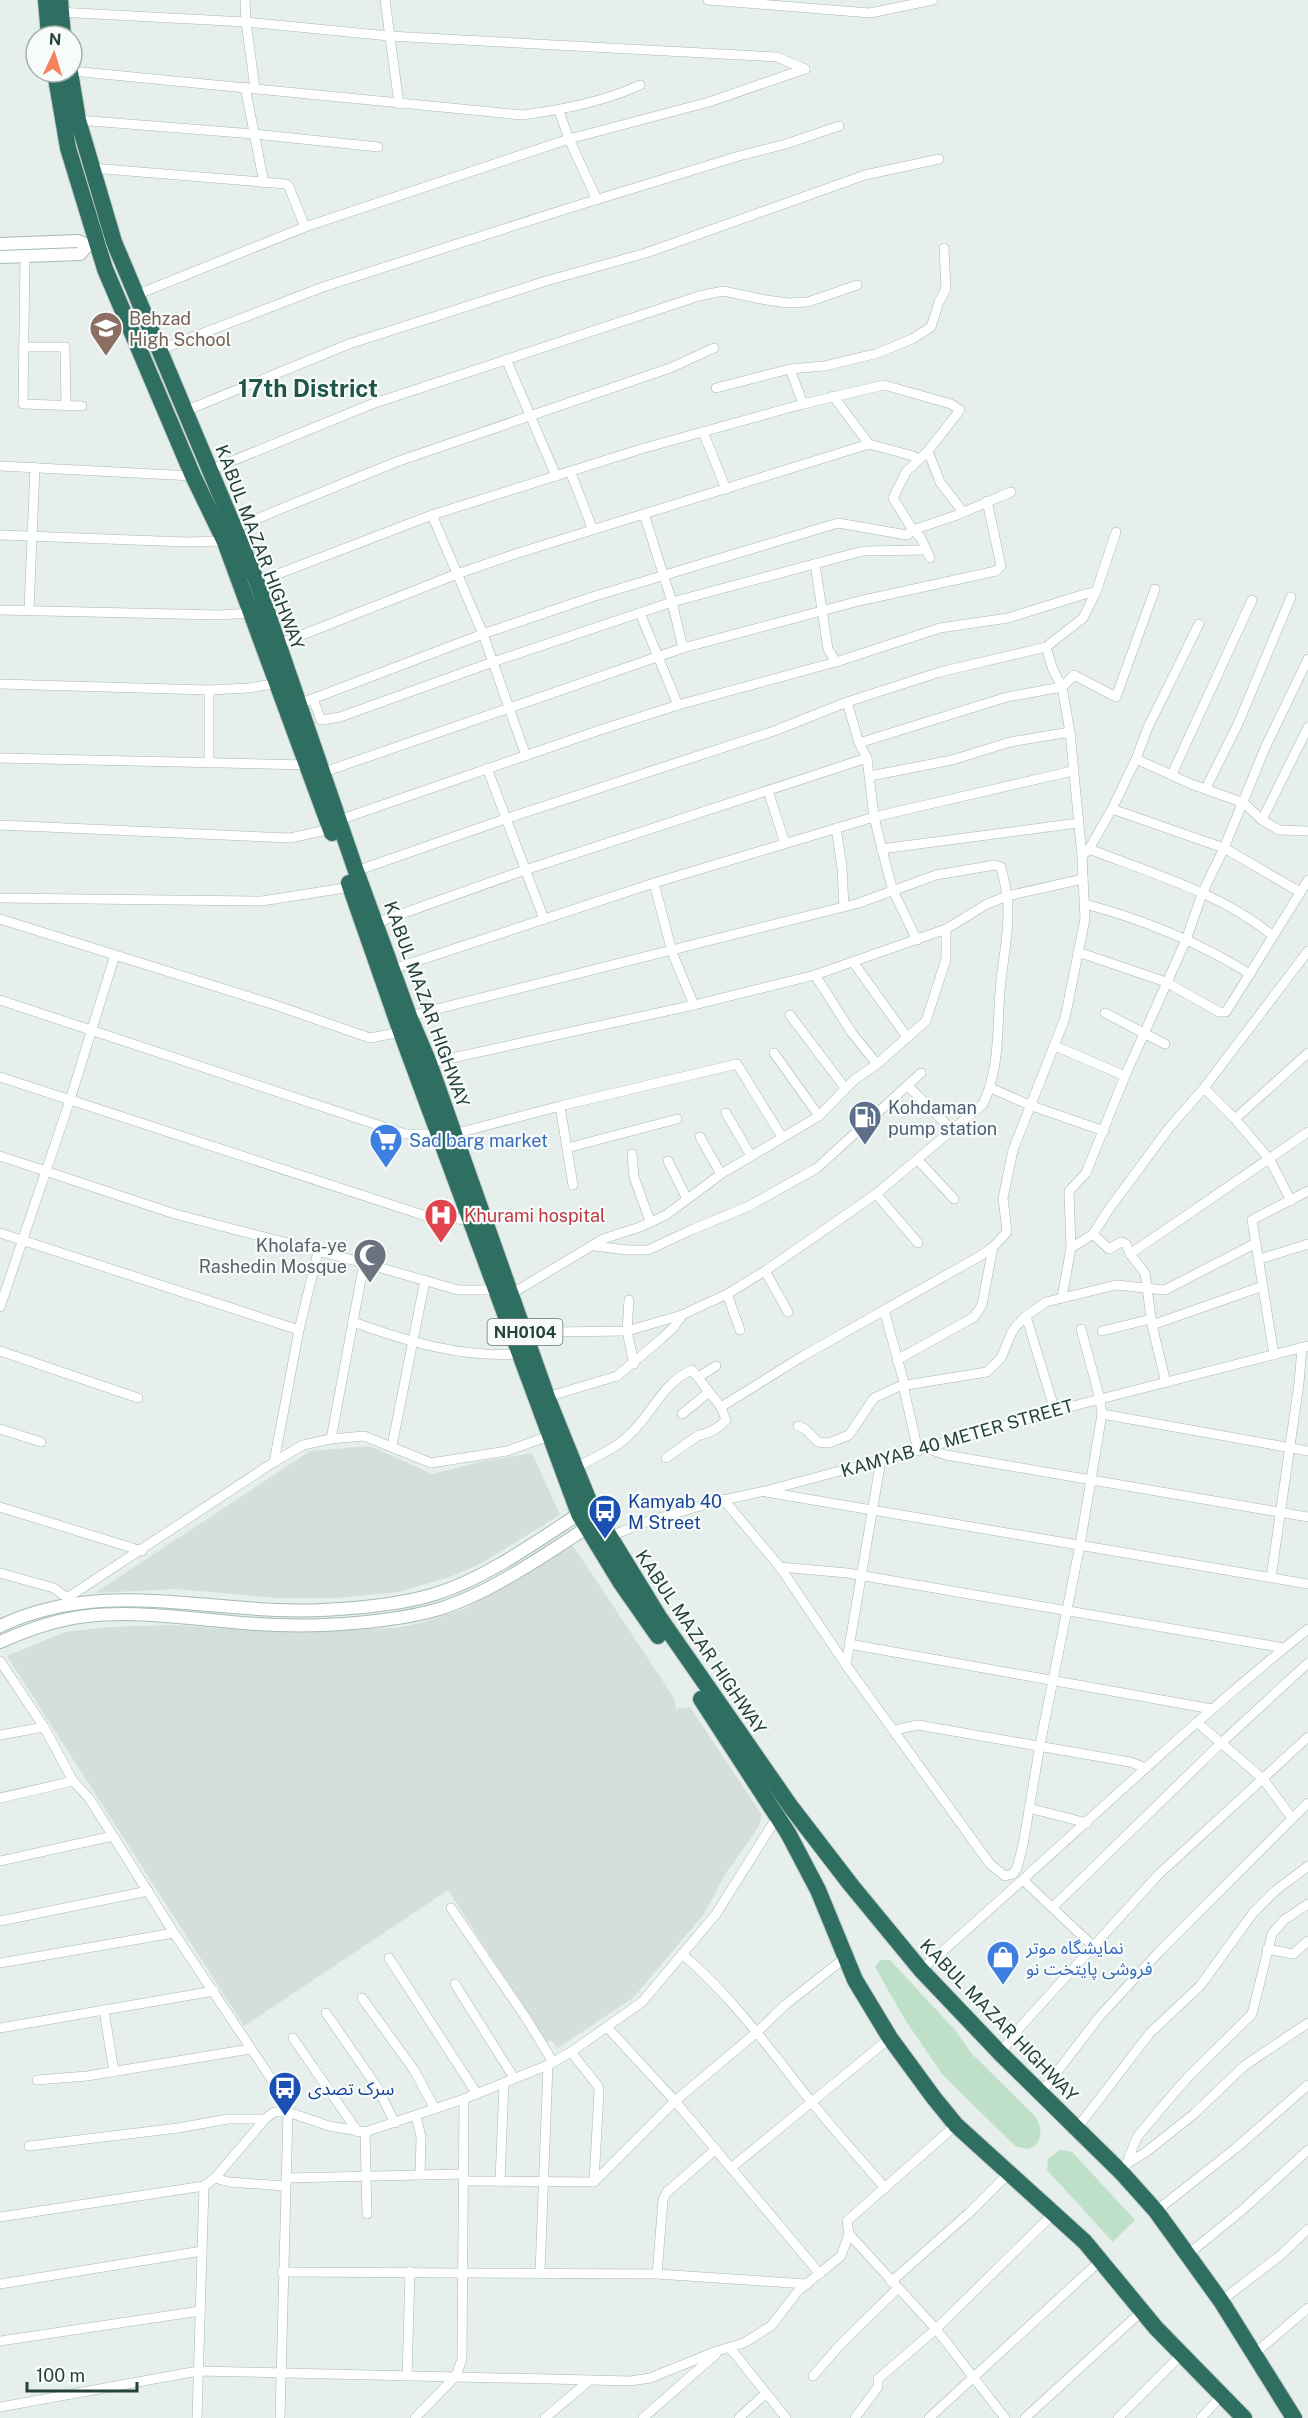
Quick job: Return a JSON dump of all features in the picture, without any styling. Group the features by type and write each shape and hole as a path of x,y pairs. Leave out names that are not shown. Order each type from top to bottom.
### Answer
{"highway":[{"path":"51,24 53,6"},
{"path":"53,6 59,24"},
{"name":"KABUL MAZAR HIGHWAY","path":"57,84 68,148 100,243 136,295 210,470 232,536 252,613 308,765 335,825 401,1032 446,1134 503,1292 519,1354 549,1436 589,1517 784,1811 851,1885 921,1970 1000,2053 1077,2128 1123,2168 1221,2301 1294,2418"},
{"name":"KABUL MAZAR HIGHWAY","path":"73,84 78,120 92,168 105,269 194,476 232,536 257,582 279,644 306,701 335,825"},
{"name":"KABUL MAZAR HIGHWAY","path":"353,879 376,923 409,1016 429,1063 470,1220 503,1292 528,1339 547,1397 577,1467 589,1517 608,1537 784,1811 855,1980 890,2038 956,2126 1054,2213 1101,2260 1180,2355 1244,2418"}],"main road":[{"path":"0,244 78,241 100,243"},
{"path":"0,256 80,254 100,243"},
{"path":"0,1626 67,1601 139,1600 278,1610 337,1610 434,1595 459,1585 589,1517"},
{"path":"0,1642 38,1627 88,1616 149,1616 277,1625 338,1625 438,1609 465,1599 502,1579 589,1517"}],"street":[{"path":"246,0 254,134 264,183"},
{"path":"385,0 399,104"},
{"path":"708,0 870,12 933,0"},
{"path":"53,6 389,36 777,57 805,69 709,102 569,139 305,227 136,295"},
{"path":"84,73 522,115 559,111 624,93 640,85"},
{"path":"559,111 597,200"},
{"path":"78,120 254,134 378,147"},
{"path":"159,350 323,287 839,126"},
{"path":"185,411 348,344 646,253 865,175 939,159"},
{"path":"92,168 286,184 305,227"},
{"path":"716,388 790,369 824,366 878,353 912,339 931,327 946,289 944,248"},
{"path":"24,256 23,404 82,406"},
{"path":"210,470 372,404 699,296 723,291 788,303 808,302 857,285"},
{"path":"24,347 64,347 66,406"},
{"path":"0,535 164,542 232,536 396,462 670,368 714,348"},
{"path":"506,359 556,476"},
{"path":"790,369 803,404"},
{"path":"257,582 432,515 570,471 833,396 884,385 951,404 960,410 928,451 906,472 893,498 913,530 919,535 928,554 863,551 672,602 493,662 340,717 321,720 306,701 483,634 592,597 838,523 907,535 913,530 1011,492"},
{"path":"833,396 869,444"},
{"path":"703,432 726,489"},
{"path":"279,644 457,574 869,444 913,456 918,460"},
{"path":"928,451 940,482 963,512"},
{"path":"0,466 194,476"},
{"path":"29,610 36,467"},
{"path":"570,471 593,530"},
{"path":"324,772 683,648 822,611 996,571 1001,566 987,501"},
{"path":"645,514 672,602 683,648"},
{"path":"432,515 483,634 526,756"},
{"path":"0,898 262,901 353,879 505,819 774,730 847,702 940,672 1046,647 1083,618 1096,592 1116,532"},
{"path":"815,564 828,649 836,662"},
{"path":"859,743 1007,697 1062,687 1074,675 1116,697 1155,589"},
{"path":"0,825 290,838 335,825 487,768 678,705 836,662 940,628 1008,618 1096,592"},
{"path":"1206,788 1238,724 1291,597"},
{"path":"1172,774 1252,600"},
{"path":"0,610 219,615 252,613"},
{"path":"640,613 678,705"},
{"path":"1085,852 1112,809 1136,759 1148,727 1199,624"},
{"path":"721,1407 803,1356 993,1247 1007,1232 1003,1198 1013,1150 1065,1018 1085,904 1083,879 1085,852 1078,823 1070,732 1062,687 1053,670 1046,647"},
{"path":"1062,1297 1071,1248 1069,1191 1086,1173 1125,1076 1186,940 1202,894 1244,803 1265,748 1308,658"},
{"path":"0,684 209,690 249,688 278,683"},
{"path":"209,690 209,763"},
{"path":"847,702 859,743 867,758 874,817 893,891 917,940"},
{"path":"1262,820 1308,727"},
{"path":"870,776 952,760 1010,742 1070,732"},
{"path":"0,758 308,765"},
{"path":"376,923 525,870 867,758"},
{"path":"1136,759 1191,784 1244,803 1262,820 1279,830 1308,831"},
{"path":"487,768 544,919"},
{"path":"393,969 654,883 836,828 1072,771"},
{"path":"768,791 785,843"},
{"path":"1112,809 1224,848 1300,892"},
{"path":"881,849 1078,823"},
{"path":"836,828 842,867 844,907"},
{"path":"1085,852 1202,894 1250,917 1273,936"},
{"path":"409,1016 672,952 844,907 936,875 995,865 1001,867 1007,896 1008,933 991,1088 983,1104 876,1194 765,1271 727,1294 682,1315 627,1331 551,1332 528,1339"},
{"path":"429,1063 694,1005 815,975 946,929 987,904 1007,896 1083,879"},
{"path":"1078,952 1166,982 1219,1012 1226,1012 1308,880"},
{"path":"654,883 672,952 694,1005"},
{"path":"1085,904 1134,917 1214,952 1250,974"},
{"path":"0,920 275,1005 370,1038 401,1032"},
{"path":"0,1156 175,1214 458,1290 503,1292 594,1246 603,1239 640,1227 666,1215 721,1174 819,1116 845,1088 926,1022 946,959 946,929"},
{"path":"1071,1248 1093,1234 1168,1128 1204,1088 1308,951"},
{"path":"0,1307 70,1100 115,955"},
{"path":"853,962 907,1037"},
{"path":"815,975 852,1033 877,1064"},
{"path":"0,1000 405,1134 446,1134 737,1064 782,1137"},
{"path":"1105,1013 1165,1044"},
{"path":"790,1015 845,1088"},
{"path":"1055,1046 1125,1076"},
{"path":"774,1053 819,1116"},
{"path":"1235,1119 1308,1053"},
{"path":"594,1246 648,1250 749,1206 817,1168 921,1073"},
{"path":"0,1077 429,1216 470,1220"},
{"path":"908,1086 952,1130"},
{"path":"991,1088 1029,1105 1104,1131"},
{"path":"1204,1088 1235,1119 1270,1160 1292,1200"},
{"path":"560,1106 573,1185"},
{"path":"726,1113 751,1156"},
{"path":"567,1148 677,1119"},
{"path":"1130,1254 1308,1132"},
{"path":"700,1137 721,1174"},
{"path":"632,1154 634,1175 651,1221"},
{"path":"918,1160 954,1199"},
{"path":"668,1161 687,1199"},
{"path":"1274,1355 1252,1220 1308,1191"},
{"path":"876,1194 918,1243"},
{"path":"0,1233 298,1330"},
{"path":"1093,1234 1109,1249 1121,1242 1126,1244 1130,1254 1145,1273 1151,1322 1166,1383"},
{"path":"798,1426 805,1429 818,1442 829,1443 839,1440 849,1435 874,1398 905,1386 987,1372 1001,1358 1011,1334 1026,1316 1046,1302 1116,1285 1165,1290 1256,1243"},
{"path":"1260,1259 1308,1244"},
{"path":"897,1360 974,1317 982,1305 993,1247"},
{"path":"274,1462 298,1330 318,1252"},
{"path":"331,1439 364,1263"},
{"path":"765,1271 788,1312"},
{"path":"392,1446 425,1280"},
{"path":"1102,1331 1151,1322 1263,1286"},
{"path":"727,1294 740,1330"},
{"path":"629,1300 627,1331 634,1364"},
{"path":"884,1310 922,1449 1308,1517"},
{"path":"547,1397 617,1376 634,1364 674,1327 682,1315"},
{"path":"1026,1316 1055,1411"},
{"path":"352,1322 413,1343 495,1356 519,1354"},
{"path":"1005,1876 1013,1874 1017,1868 1080,1545 1102,1414 1081,1329"},
{"path":"1271,1578 1290,1448 1304,1384 1305,1347"},
{"name":"KAMYAB 40 METER STREET","path":"608,1537 646,1522 723,1499 765,1491 1100,1399 1305,1347"},
{"path":"0,1351 138,1398"},
{"path":"698,1377 716,1366"},
{"path":"577,1467 616,1447 634,1430 650,1407 670,1385 689,1370 694,1371 721,1407 726,1420 666,1458"},
{"path":"682,1414 709,1392"},
{"path":"1102,1414 1308,1451"},
{"path":"0,1429 40,1442"},
{"path":"0,1572 54,1588 67,1601 274,1462 303,1445 331,1439 364,1436 430,1463 507,1451 549,1436"},
{"path":"846,1665 881,1460"},
{"path":"765,1491 1308,1584"},
{"path":"723,1499 780,1567 846,1665 990,1864 1005,1876 1012,1892"},
{"path":"0,1507 142,1551"},
{"path":"780,1567 860,1576 1284,1648"},
{"path":"921,1970 1012,1892 1212,1708 1308,1629"},
{"path":"849,1644 1212,1708"},
{"path":"0,1661 44,1727 73,1781 89,1798 174,1933 274,2083 288,2112 282,2271 280,2418"},
{"path":"1053,1907 1221,1744 1308,1664"},
{"path":"1198,1723 1263,1779 1292,1818"},
{"path":"894,1730 918,1725 1040,1745 1130,1762 1146,1768"},
{"path":"0,1735 44,1727"},
{"path":"1000,2053 1022,2025 1158,1875 1308,1737"},
{"path":"0,1798 73,1781"},
{"path":"1041,2093 1099,2017 1121,1993 1308,1803"},
{"path":"1029,1808 1087,1823"},
{"path":"0,2217 204,2186 215,2178 265,2119 274,2112 288,2112 328,2126 362,2132 464,2099 551,2063 571,2052 642,2002 716,1914 784,1811"},
{"path":"0,1861 112,1836"},
{"path":"1077,2128 1150,2033 1200,1986 1254,1913 1275,1892 1308,1866"},
{"path":"1024,1881 1094,1947"},
{"path":"0,1922 148,1890"},
{"path":"1123,2168 1137,2137 1189,2076 1252,2014 1259,1994 1272,1934 1284,1920 1308,1904"},
{"path":"451,1908 526,2018 551,2063 540,2272"},
{"path":"0,1963 174,1933"},
{"path":"1267,1949 1293,1954 1308,1941"},
{"path":"682,1954 730,2001 757,2032 811,2101 885,2188"},
{"path":"215,2178 229,2182 285,2182 366,2175 420,2175 500,2181 594,2182 675,2101 757,2032 785,2005 846,1957"},
{"path":"389,1958 477,2094"},
{"path":"455,1984 514,2078"},
{"path":"0,2028 214,1991"},
{"path":"362,1998 414,2070 435,2109"},
{"path":"104,2010 114,2072"},
{"path":"326,2013 377,2087 395,2123"},
{"path":"1123,2168 1194,2114 1244,2066 1308,2023"},
{"path":"607,2027 675,2101 820,2274"},
{"path":"293,2038 362,2132 367,2214"},
{"path":"732,2168 890,2038"},
{"path":"37,2080 114,2072 250,2049"},
{"path":"571,2052 599,2091 594,2182"},
{"path":"500,2181 504,2083"},
{"path":"1156,2211 1236,2148 1308,2085"},
{"path":"415,2418 456,2376 462,2359 464,2099"},
{"path":"416,2116 421,2137 420,2175"},
{"path":"29,2146 178,2128 228,2119 265,2119"},
{"path":"0,2407 198,2371 630,2381 650,2378 717,2351 744,2343 771,2326 799,2290 841,2256 849,2234 847,2221 956,2126"},
{"path":"657,2274 663,2200 667,2192 716,2149"},
{"path":"1187,2255 1219,2230 1308,2150"},
{"path":"813,2376 894,2285 1009,2173"},
{"path":"197,2418 204,2186"},
{"path":"855,2418 878,2386 878,2379 936,2330 1054,2213"},
{"path":"1221,2301 1282,2254 1308,2229"},
{"path":"849,2234 936,2330 1005,2418"},
{"path":"0,2284 202,2251"},
{"path":"929,2418 1101,2260"},
{"path":"282,2271 657,2274 807,2284"},
{"path":"408,2376 411,2271"},
{"path":"1254,2354 1308,2308"},
{"path":"0,2341 200,2311"},
{"path":"1024,2418 1142,2311"},
{"path":"730,2348 786,2418"},
{"path":"643,2418 717,2351"},
{"path":"1118,2418 1180,2355"},
{"path":"552,2416 590,2380"},
{"path":"739,2418 765,2394"},
{"path":"1201,2418 1222,2396"}],"shaded area":[{"path":"370,1446 432,1474 480,1462 532,1453 560,1515 482,1563 450,1577 398,1592 337,1598 278,1598 176,1589 95,1593 310,1451"},
{"path":"570,1541 674,1698 676,1709 690,1707 762,1815 759,1826 725,1875 703,1915 633,1998 558,2048 551,2040 546,2043 448,1890 244,2026 7,1656 65,1632 108,1627 170,1625 287,1632 395,1628 421,1623 466,1608"}],"green space":[{"path":"880,1960 890,1960 955,2030 972,2054 1035,2116 1040,2132 1034,2147 1027,2149 1015,2146 942,2074 904,2018 875,1967"},
{"path":"1060,2150 1072,2152 1135,2220 1113,2242 1047,2170 1048,2159"}],"place":[{"name":"Behzad High School","path":"106,357"},
{"name":"Kohdaman pump station","path":"865,1146"},
{"name":"Sad barg market","path":"386,1169"},
{"name":"Khurami hospital","path":"441,1244"},
{"name":"Kholafa-ye Rashedin Mosque","path":"370,1284"},
{"name":"Kamyab 40 M Street","path":"605,1540"},
{"name":"نمایشگاه موتر فروشی پایتخت نو","path":"1003,1986"},
{"name":"سرک تصدی","path":"285,2117"}],"district":[{"name":"17th District","path":"308,388"}]}
